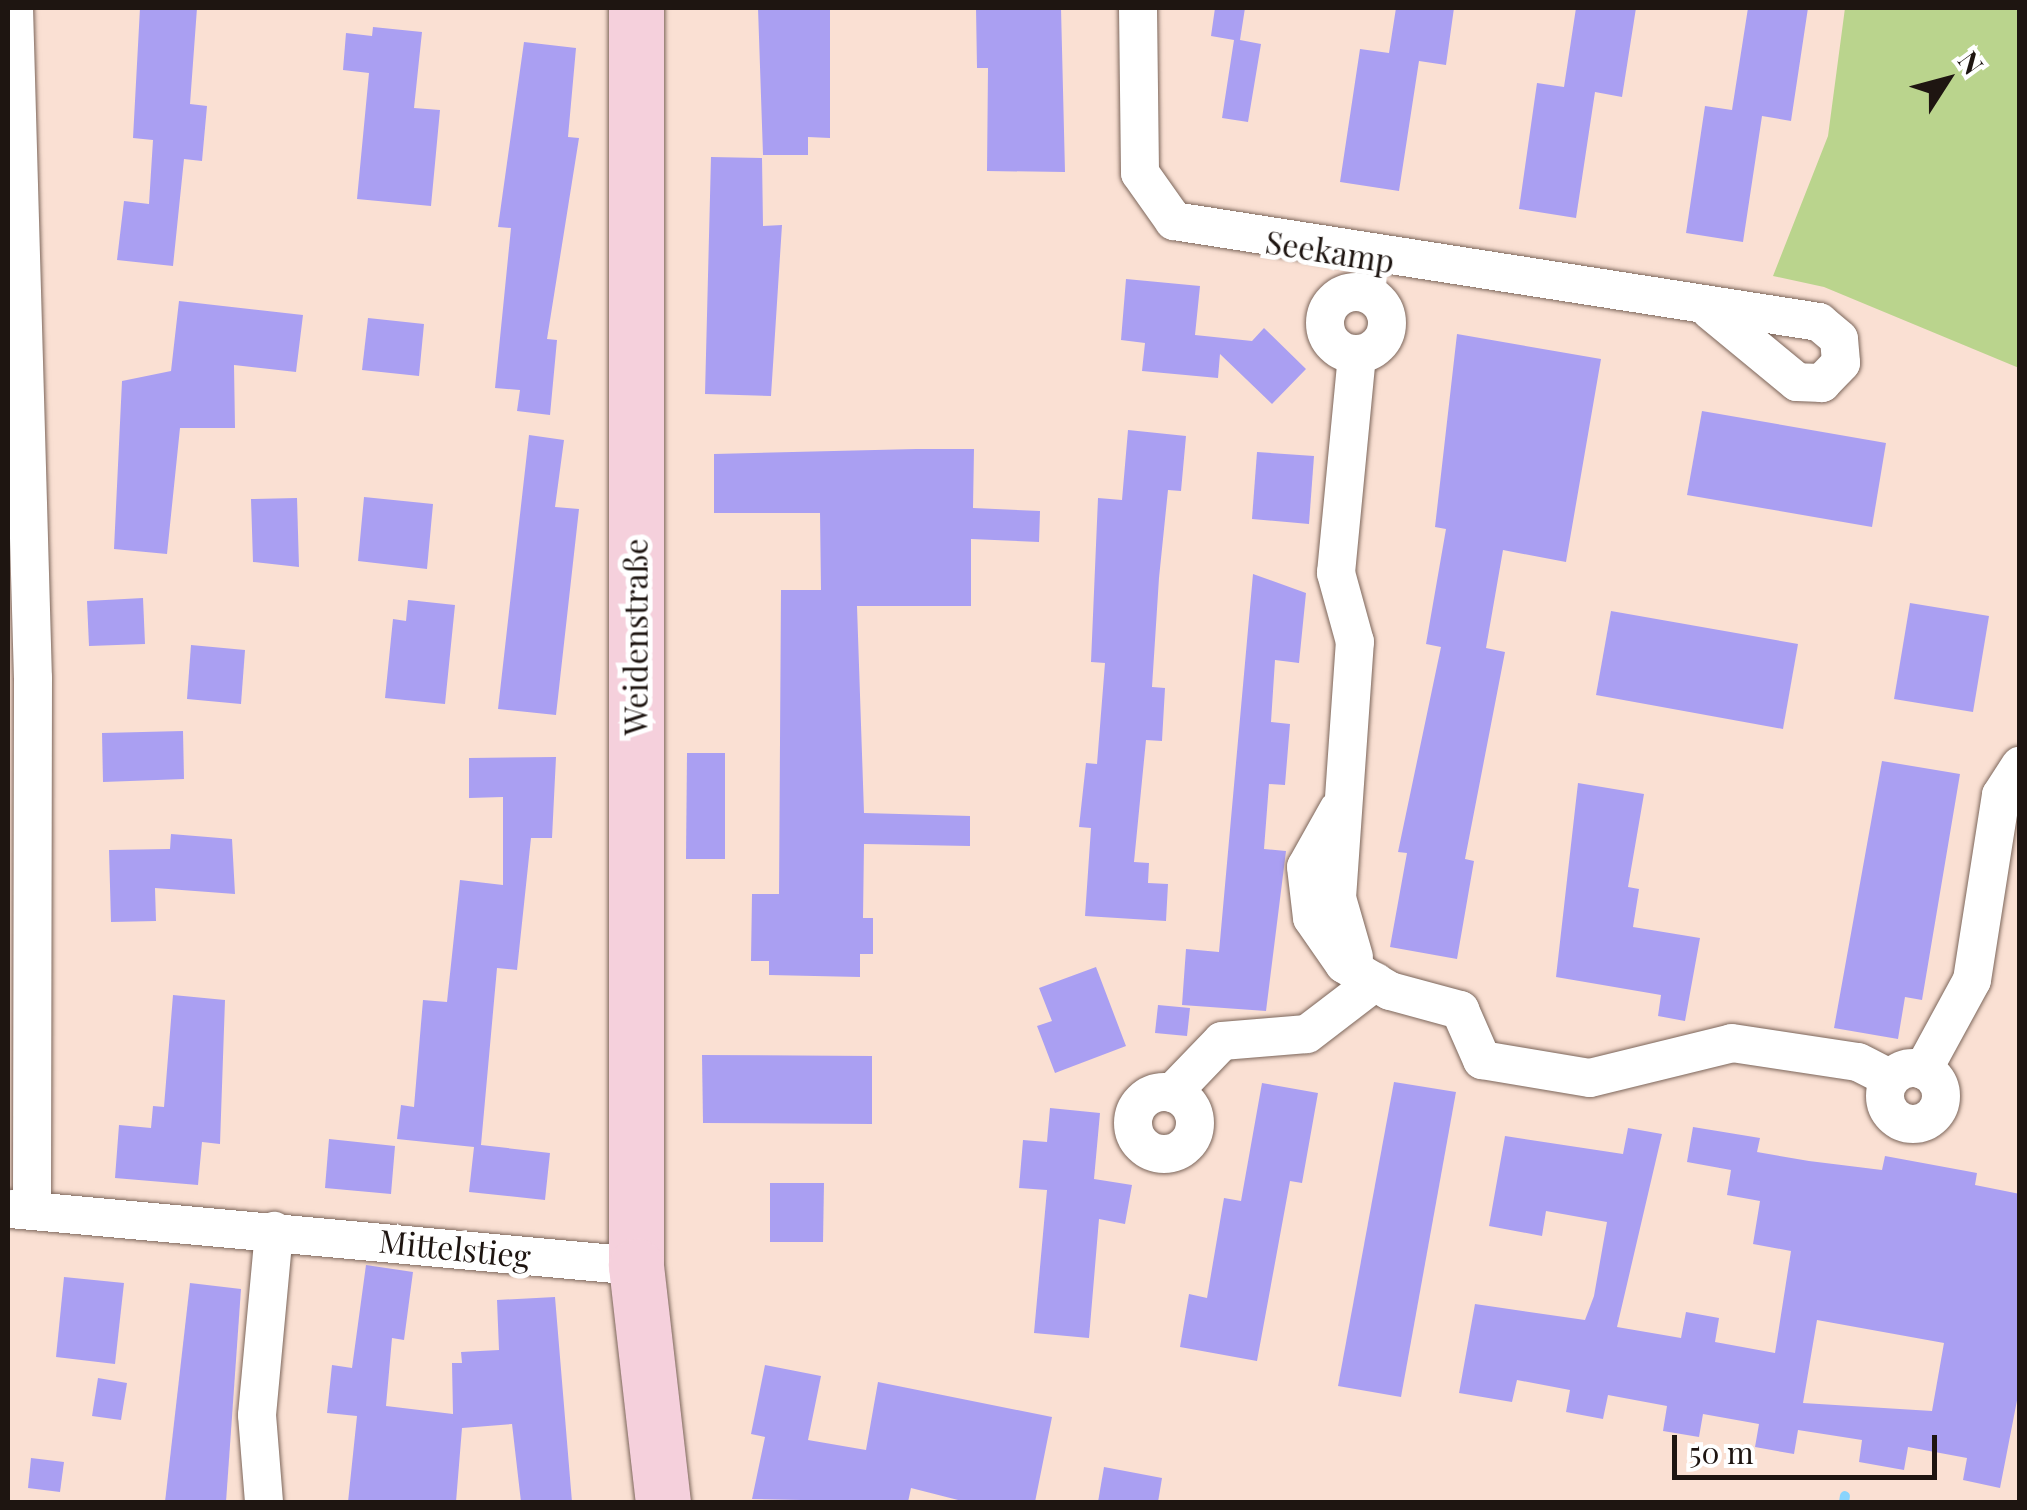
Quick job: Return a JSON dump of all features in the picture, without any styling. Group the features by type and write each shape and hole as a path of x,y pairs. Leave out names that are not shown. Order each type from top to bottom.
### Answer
{"street":[{"name":"Mittelstieg","path":"14,8 34,678 18,1210 636,1266"},
{"name":"Weidenstraße","path":"636,8 636,1266 663,1502"},
{"name":"Seekamp","path":"1138,8 1136,143 1151,199 1199,230 1366,275 1711,311"},
{"path":"1366,275 1388,321 1376,347 1358,354 1336,573 1355,642 1338,810 1313,847 1304,896 1335,952 1375,982 1460,1010 1482,1060 1590,1078 1732,1044 1858,1062 1907,1074 1972,980 2001,795 2020,766"},
{"path":"1172,1093 1222,1040 1307,1034 1375,982"},
{"path":"264,1502 256,1415 274,1231"}],"green space":[{"path":"1845,8 2019,8 2019,368 1824,287 1773,276 1828,136"}],"building":[{"path":"140,8 197,8 190,104 207,106 202,161 184,159 173,266 117,260 124,201 149,204 153,140 133,138"},
{"path":"758,8 830,8 830,138 808,137 808,155 763,155"},
{"path":"976,8 1061,8 1065,172 987,171 988,68 977,68"},
{"path":"1215,8 1245,8 1240,40 1261,44 1248,122 1222,118 1234,40 1211,36"},
{"path":"1396,8 1454,8 1446,65 1419,61 1399,191 1340,182 1360,49 1389,53"},
{"path":"1576,8 1636,8 1622,97 1595,92 1576,218 1519,209 1537,83 1564,87"},
{"path":"1748,8 1808,8 1791,121 1762,116 1743,242 1686,233 1705,106 1732,110"},
{"path":"373,27 422,32 414,108 440,110 431,206 357,199 369,73 343,70 346,33 372,36"},
{"path":"524,42 576,48 568,137 579,138 547,339 557,340 550,415 517,411 520,390 495,388 511,228 498,227"},
{"path":"711,157 762,158 763,226 782,225 771,396 705,394"},
{"path":"1126,279 1200,286 1195,335 1252,341 1264,328 1306,369 1272,404 1220,354 1218,378 1142,371 1145,343 1121,340"},
{"path":"179,301 303,315 296,372 234,365 235,428 180,428 167,554 114,549 122,381 171,371"},
{"path":"368,318 424,324 419,376 362,370"},
{"path":"1457,334 1601,359 1566,562 1503,550 1486,648 1505,652 1465,859 1474,861 1457,959 1390,947 1407,853 1398,852 1441,647 1426,644 1446,529 1435,527"},
{"path":"1702,411 1886,443 1872,527 1687,495"},
{"path":"1128,430 1186,436 1181,491 1168,490 1159,578 1152,687 1165,688 1162,741 1146,740 1134,862 1149,863 1148,883 1168,884 1166,921 1085,916 1091,828 1079,827 1086,763 1097,764 1105,663 1091,662 1098,498 1122,500"},
{"path":"529,435 564,440 555,507 579,509 556,715 498,709"},
{"path":"974,449 973,508 1040,511 1039,542 971,539 971,606 857,606 864,813 970,816 970,846 864,844 863,918 873,918 873,954 860,954 860,977 769,975 769,961 751,961 752,894 779,894 781,590 821,590 820,513 714,513 714,454"},
{"path":"1257,452 1314,456 1309,524 1252,519"},
{"path":"364,497 433,504 427,569 358,561"},
{"path":"297,498 299,567 253,562 251,499"},
{"path":"1253,574 1306,593 1299,663 1275,660 1271,722 1290,724 1285,785 1269,784 1264,849 1286,851 1266,1011 1182,1005 1186,949 1219,952"},
{"path":"143,598 145,644 89,646 87,601"},
{"path":"408,600 455,605 445,704 385,698 393,619 406,621"},
{"path":"1910,603 1989,616 1973,712 1894,699"},
{"path":"1611,611 1798,644 1783,729 1596,695"},
{"path":"191,645 245,650 241,704 187,699"},
{"path":"183,731 184,779 103,782 102,733"},
{"path":"687,753 725,753 725,859 686,859"},
{"path":"556,757 552,838 531,838 517,970 497,968 481,1145 550,1153 545,1200 469,1192 474,1147 397,1139 401,1105 414,1107 423,1000 447,1002 460,880 503,885 503,797 469,798 469,758"},
{"path":"1882,761 1960,774 1922,1000 1905,997 1898,1039 1834,1028"},
{"path":"1578,783 1644,794 1628,887 1639,889 1633,927 1700,938 1685,1021 1658,1016 1661,995 1556,977"},
{"path":"171,834 232,839 235,894 155,888 156,921 111,922 109,850 170,849"},
{"path":"1096,967 1126,1046 1055,1073 1037,1026 1052,1021 1039,988"},
{"path":"173,995 225,1000 220,1144 202,1142 198,1185 115,1178 119,1125 151,1128 153,1106 164,1107"},
{"path":"1158,1005 1190,1008 1187,1036 1155,1033"},
{"path":"702,1055 872,1056 872,1124 703,1123"},
{"path":"1394,1082 1456,1092 1401,1397 1338,1386"},
{"path":"1262,1083 1318,1093 1302,1183 1290,1181 1257,1361 1180,1347 1189,1294 1207,1298 1224,1198 1241,1201"},
{"path":"1050,1108 1100,1113 1094,1179 1132,1185 1125,1224 1099,1219 1089,1338 1034,1333 1047,1190 1019,1188 1023,1140 1047,1142"},
{"path":"1693,1127 1760,1138 1757,1152 1809,1161 1882,1170 1885,1156 1977,1173 1975,1185 2020,1194 2020,1385 2000,1488 1963,1480 1967,1458 1908,1447 1904,1470 1859,1462 1862,1440 1798,1430 1794,1454 1755,1447 1759,1424 1703,1414 1699,1437 1663,1431 1667,1406 1608,1395 1603,1419 1566,1412 1570,1390 1517,1380 1512,1402 1459,1393 1475,1304 1585,1320 1594,1296 1607,1222 1546,1211 1542,1236 1489,1226 1505,1136 1623,1154 1628,1128 1662,1134 1617,1327 1681,1338 1686,1312 1719,1318 1715,1342 1775,1353 1791,1251 1753,1244 1760,1201 1727,1195 1731,1170 1687,1162","holes":["1817,1320 1944,1343 1932,1411 1803,1403"]},
{"path":"329,1139 395,1146 391,1194 325,1188"},
{"path":"770,1183 824,1183 823,1242 770,1242"},
{"path":"366,1265 413,1272 404,1340 392,1338 386,1406 453,1414 452,1363 462,1363 461,1352 499,1350 497,1300 555,1297 572,1502 521,1502 512,1424 462,1428 456,1502 348,1502 357,1416 327,1413 332,1365 352,1368"},
{"path":"64,1277 124,1283 115,1364 56,1357"},
{"path":"190,1283 241,1289 226,1502 165,1502"},
{"path":"765,1365 821,1376 808,1440 866,1450 878,1382 1052,1417 1035,1502 966,1502 911,1488 908,1502 752,1499 765,1437 751,1434"},
{"path":"98,1378 127,1383 121,1420 92,1416"},
{"path":"31,1458 64,1462 60,1492 28,1488"},
{"path":"1104,1467 1162,1478 1158,1502 1098,1502"}],"waterway":[{"path":"1844,1502 1845,1496"}]}
